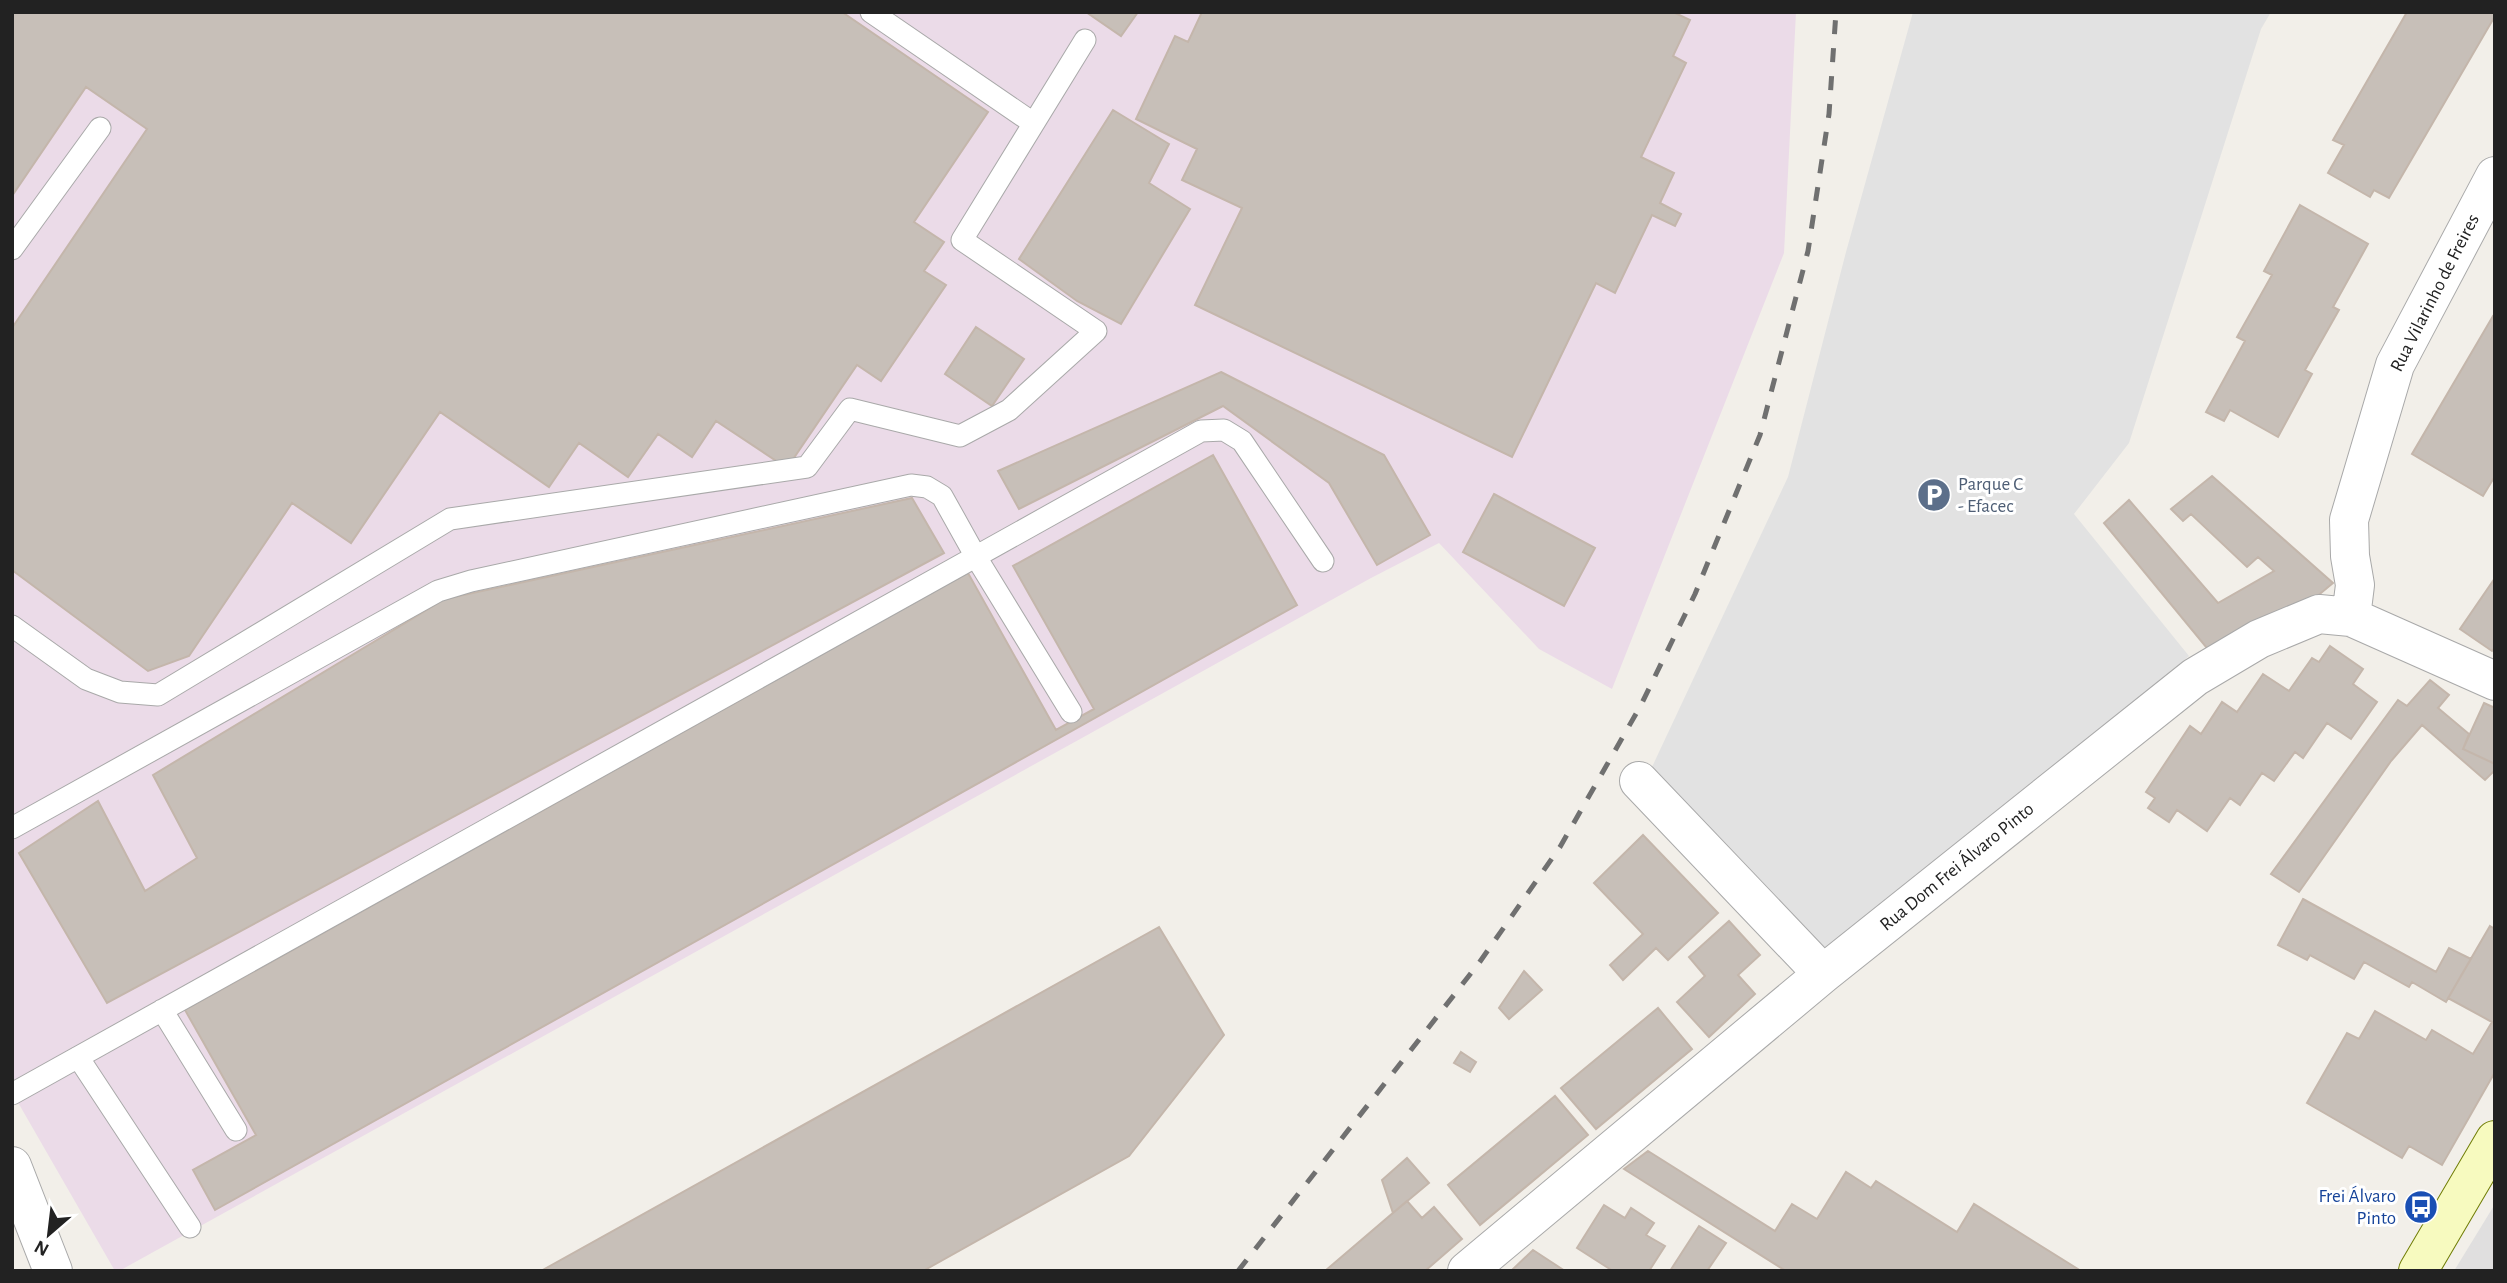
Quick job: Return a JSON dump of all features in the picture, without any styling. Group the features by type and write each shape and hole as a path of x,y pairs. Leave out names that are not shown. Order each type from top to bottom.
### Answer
{"main road":[{"path":"2418,1271 2495,1140"}],"street":[{"name":"Rua Vilarinho de Freires","path":"2351,617 2355,585 2350,556 2349,520 2395,365 2495,176"},
{"name":"Rua Dom Frei Álvaro Pinto","path":"1467,1271 1823,974 2195,677 2259,639 2319,614 2351,617 2495,681"},
{"path":"1639,782 1823,974"},
{"path":"12,1166 53,1271"}],"lane":[{"path":"871,12 1033,123"},
{"path":"12,626 86,679 120,692 158,695 450,519 807,467 850,409 960,436 1009,410 1096,331 962,240 1085,40"},
{"path":"12,249 100,128"},
{"path":"12,1094 1201,432 1224,430 1242,441 1323,561"},
{"path":"12,828 438,591 471,581 911,485 928,487 942,496 1071,712"},
{"path":"162,1010 236,1130"},
{"path":"78,1057 190,1227"}],"shaded area":[{"path":"12,12 1796,12 1784,253 1612,689 1539,649 1439,543 115,1271 12,1092"},
{"name":"Parque C - Efacec","path":"1913,12 2271,12 2261,29 2129,443 2074,514 2189,656 1826,957 1652,767 1788,477 1846,252"},
{"path":"2495,1204 2495,1271 2454,1271"}],"building":[{"path":"12,12 842,12 988,112 914,222 944,242 924,271 946,285 881,381 857,365 787,468 716,421 692,457 658,434 628,477 579,443 549,487 440,412 351,543 292,503 189,656 148,671 12,570 12,328 147,129 86,87 12,196"},
{"path":"1086,12 1138,12 1121,36"},
{"path":"1202,12 1673,12 1690,20 1673,56 1686,63 1641,157 1674,173 1660,203 1681,214 1675,226 1652,215 1615,293 1596,283 1512,457 1195,305 1242,208 1182,180 1197,149 1136,119 1175,36 1188,42"},
{"path":"2407,12 2495,12 2495,16 2389,198 2374,190 2370,197 2328,173 2344,145 2333,140"},
{"path":"1113,110 1169,144 1149,183 1190,209 1121,324 1077,301 1019,259"},
{"path":"2300,205 2368,244 2333,307 2339,310 2305,370 2312,374 2278,437 2230,410 2224,421 2206,412 2245,341 2237,337 2272,275 2264,271"},
{"path":"2493,316 2495,476 2483,496 2412,454"},
{"path":"976,327 1024,359 992,406 945,374"},
{"path":"1221,372 1384,455 1430,535 1377,565 1329,483 1223,406 1019,509 998,471"},
{"path":"1213,455 1297,605 215,1210 193,1170 256,1135 185,1010 968,573 1056,730 1094,709 1013,566"},
{"path":"2212,476 2333,583 2309,603 2211,653 2104,523 2129,500 2218,603 2274,571 2258,557 2247,567 2191,514 2183,521 2171,509"},
{"path":"1494,494 1595,548 1564,606 1463,552"},
{"path":"912,498 944,553 107,1003 19,853 98,801 145,891 197,858 153,775 445,599"},
{"path":"2495,578 2495,647 2492,651 2460,629"},
{"path":"2330,646 2363,669 2353,684 2377,702 2351,739 2327,723 2303,758 2295,752 2274,781 2262,773 2240,805 2230,798 2207,831 2177,810 2169,822 2148,808 2155,798 2146,792 2190,726 2201,734 2222,702 2237,712 2263,674 2289,691 2312,658 2319,662"},
{"path":"2430,680 2449,695 2438,708 2469,734 2463,749 2495,764 2495,770 2485,780 2422,725 2391,761 2299,892 2271,874 2398,700 2407,706"},
{"path":"2484,703 2495,708 2495,764 2463,749"},
{"path":"1643,835 1718,913 1668,960 1656,948 1623,980 1610,965 1643,934 1594,883"},
{"path":"2303,899 2436,972 2449,948 2471,959 2446,1002 2412,982 2409,987 2364,962 2354,979 2310,955 2307,960 2278,945"},
{"path":"1729,921 1760,955 1738,975 1755,994 1709,1037 1677,1002 1705,976 1689,957"},
{"path":"2490,926 2495,929 2495,1072 2442,1165 2409,1146 2402,1158 2307,1103 2347,1033 2359,1039 2375,1011 2426,1040 2432,1030 2473,1054 2492,1022 2448,998"},
{"path":"1159,927 1224,1035 1129,1156 923,1271 541,1271"},
{"path":"1524,971 1542,990 1509,1019 1499,1008"},
{"path":"1658,1008 1692,1049 1596,1129 1561,1088"},
{"path":"1461,1052 1476,1062 1470,1072 1454,1063"},
{"path":"1555,1096 1588,1135 1480,1225 1448,1185"},
{"path":"1648,1151 1775,1231 1792,1204 1817,1219 1846,1172 1871,1188 1876,1181 1957,1232 1974,1204 2081,1271 1786,1271 1624,1169"},
{"path":"1407,1158 1429,1183 1393,1213 1382,1180"},
{"path":"1407,1201 1422,1218 1434,1207 1462,1239 1425,1271 1325,1271"},
{"path":"1604,1205 1625,1218 1631,1208 1654,1223 1646,1235 1665,1246 1649,1271 1613,1271 1577,1248"},
{"path":"1699,1226 1726,1243 1707,1271 1670,1271"},
{"path":"1533,1250 1565,1271 1511,1271"}],"railway":[{"path":"1238,1271 1479,963 1560,847 1641,705 1695,594 1760,435 1808,251 1829,114 1836,12"}],"place":[{"name":"Parque C - Efacec","path":"1934,495"},
{"name":"Frei Álvaro Pinto","path":"2421,1207"}]}
